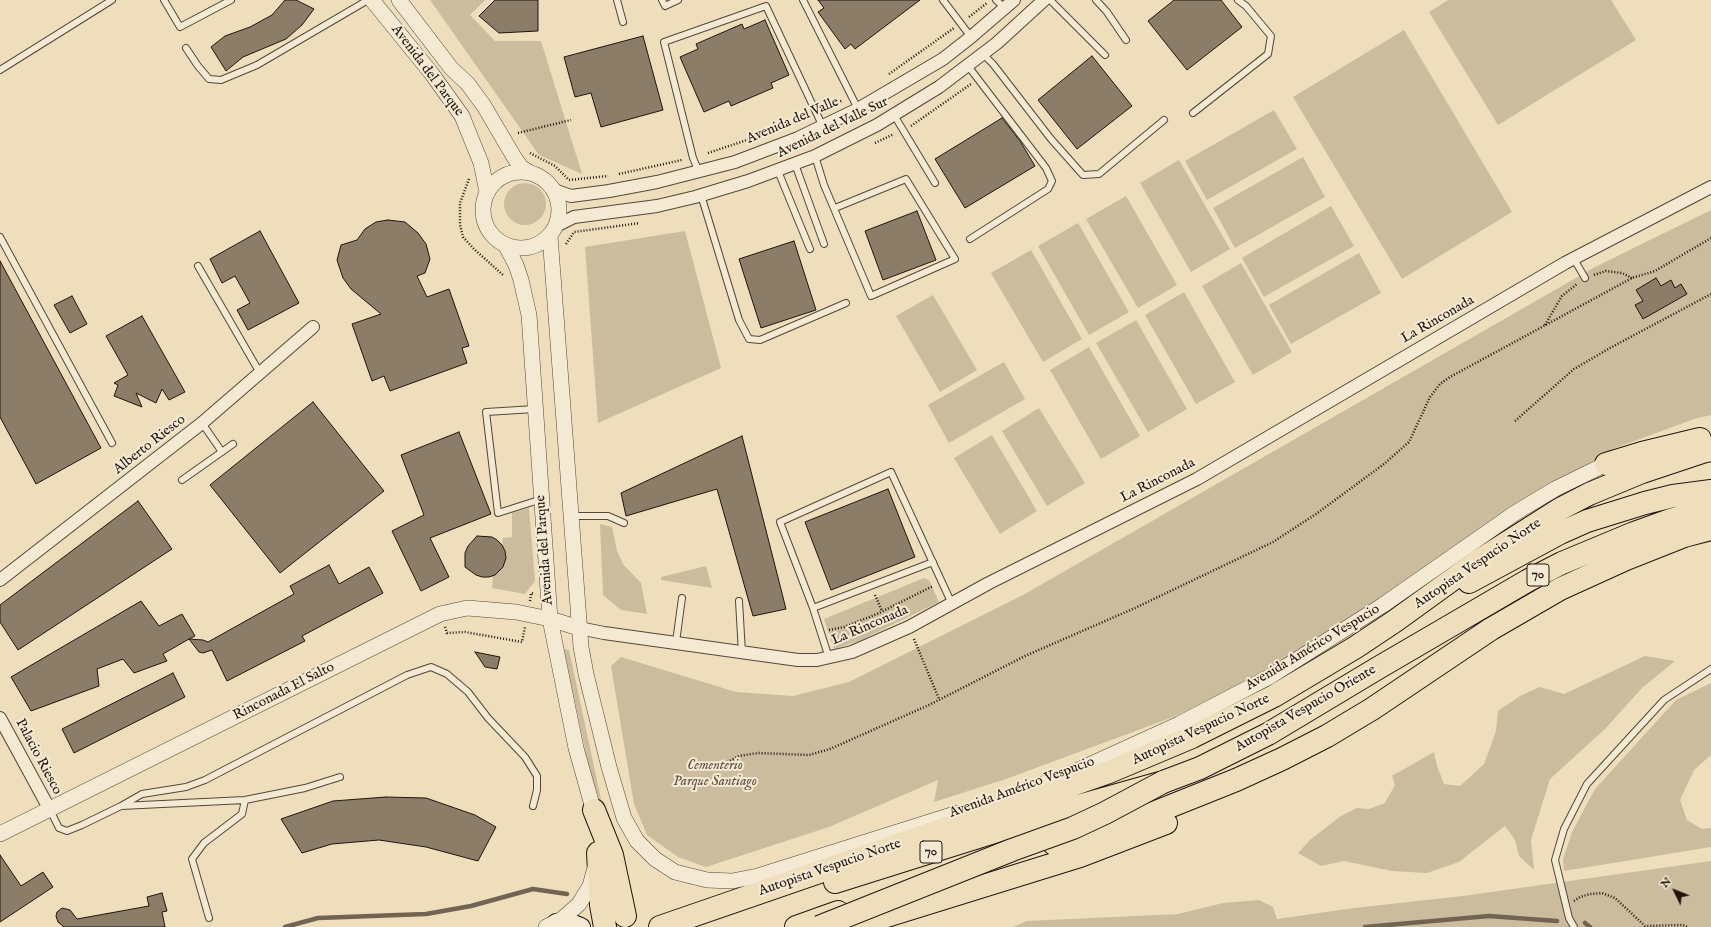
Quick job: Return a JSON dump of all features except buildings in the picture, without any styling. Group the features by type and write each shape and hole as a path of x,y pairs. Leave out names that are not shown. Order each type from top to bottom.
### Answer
{"highway":[{"path":"1606,464 1678,444 1709,446"},
{"name":"Autopista Vespucio Norte","path":"661,926 1066,787 1150,755 1212,727 1274,696 1342,656 1395,621 1478,561 1560,509 1618,481 1709,446"},
{"name":"70","path":"1395,621 1560,533 1587,521 1673,496 1711,491"},
{"name":"Autopista Vespucio Oriente","path":"701,927 754,908 1008,827 1163,782 1200,768 1268,734 1378,668 1562,562 1634,533 1670,520 1711,508"},
{"path":"851,927 1036,870 1130,838 1220,799 1256,780 1414,682 1491,629 1560,590 1633,556 1684,536 1711,528"},
{"path":"796,927 944,876 1151,814 1236,780 1327,736"},
{"path":"819,927 1012,850 1073,828 1105,813 1163,782"},
{"path":"594,810 612,855 625,916"},
{"path":"598,853 601,905 605,927"}],"main road":[{"path":"551,925 571,922 581,927"}],"street":[{"name":"Avenida del Parque","path":"372,0 432,74 462,116 481,163 487,192"},
{"name":"Avenida del Parque","path":"399,0 451,68 468,84 484,106 514,157 521,167 529,172"},
{"name":"Avenida del Valle Sur","path":"553,231 574,217 657,206 701,195 778,171 815,156 894,115 940,87 983,54 1044,0"},
{"name":"Avenida del Valle","path":"554,190 571,196 657,182 699,172 770,150 823,127 858,109 943,59 971,37 1005,3"},
{"path":"517,172 529,172 539,176 554,190 559,208 553,231 541,243 520,249 506,246 491,235 485,225 482,214 483,202 487,192 495,182 505,175 517,172"},
{"name":"La Rinconada","path":"579,628 604,633 798,660 817,660 852,652 909,627 989,583 1196,479 1574,259 1711,188"},
{"name":"Avenida del Parque","path":"553,231 579,628 586,674 608,767 619,803"},
{"name":"Avenida del Parque","path":"506,246 516,265 526,300 530,327 550,619 576,748 594,810 598,834 598,853"},
{"name":"Alberto Riesco","path":"0,580 202,423 313,327"},
{"name":"Avenida Américo Vespucio","path":"619,803 626,823 634,836 656,859 680,873 699,879 720,881 740,880 758,876 983,805 1067,775 1179,724 1271,676 1383,606 1515,513 1555,489 1606,464"},
{"name":"Rinconada El Salto","path":"0,834 440,614 468,608 528,613 579,628"},
{"name":"Palacio Riesco","path":"0,718 50,810"},
{"path":"551,925 570,913 586,892 592,879 598,853"}],"lane":[{"path":"0,70 112,0"},
{"path":"164,0 180,27 231,0"},
{"path":"186,48 198,66 210,79 221,80 257,65 368,0"},
{"path":"617,0 623,22"},
{"path":"662,0 665,6 678,0"},
{"path":"803,0 858,109"},
{"path":"943,0 971,37"},
{"path":"1050,0 1105,55"},
{"path":"1096,0 1107,12 1126,40"},
{"path":"1193,112 1268,54 1271,36 1246,6 1238,0"},
{"path":"699,172 693,158 664,42 766,6 823,127"},
{"path":"983,54 993,64 1050,139 1083,175 1099,174 1164,120"},
{"path":"968,66 1046,168 1052,181 1048,189 970,239"},
{"path":"894,115 935,183"},
{"path":"815,156 824,185 872,296 955,259 906,179 835,208"},
{"path":"795,164 824,244"},
{"path":"778,171 810,249"},
{"path":"701,195 739,320 749,339 760,340 846,303"},
{"path":"0,237 112,443"},
{"path":"1574,259 1585,278"},
{"path":"198,266 260,373"},
{"path":"536,409 486,412 498,513 542,499"},
{"path":"202,423 222,452"},
{"path":"182,480 233,444"},
{"path":"829,658 813,608 780,522 891,472 952,604"},
{"path":"571,516 608,516 624,523"},
{"path":"813,608 932,562"},
{"path":"676,642 682,598"},
{"path":"739,601 742,653"},
{"path":"50,810 59,828 67,831 121,806 142,794 186,787 205,780 407,675 431,667 447,674 468,692 488,718 525,757 537,776 537,790 533,806"},
{"path":"1574,927 1569,918 1555,860 1564,829 1587,784 1664,700 1711,670"},
{"path":"121,806 245,800 305,788 340,777"},
{"path":"209,918 192,859 204,843 242,814 245,800"}],"path":[{"path":"518,133 571,120"},
{"path":"514,128 522,140"},
{"path":"526,147 530,154 555,166 569,180 607,176"},
{"path":"470,173 460,203 460,225 463,237 507,279"},
{"path":"564,247 574,232 599,229"},
{"path":"714,769 739,756 758,752 809,755 830,749 939,699 1025,656 1135,608 1273,542 1329,505 1384,464 1409,442 1430,397 1440,384 1450,377 1632,278 1655,271 1711,238"},
{"path":"1515,421 1574,369 1711,294"},
{"path":"821,632 844,627 882,611 941,581"},
{"path":"870,586 882,611"},
{"path":"440,614 447,632 465,632 522,642"},
{"path":"909,627 939,699"},
{"path":"1566,907 1580,897 1602,893 1615,898 1645,926 1683,925 1687,927"}],"green space":[{"path":"430,0 485,0 470,15 495,41 541,41 582,174 539,155"},
{"path":"1448,0 1611,0 1636,40 1498,125 1429,12"},
{"path":"1404,30 1512,212 1402,279 1293,97"},
{"path":"1274,110 1297,149 1207,200 1185,161"},
{"path":"1303,157 1325,197 1235,248 1213,208"},
{"path":"1179,160 1230,249 1191,272 1140,183"},
{"path":"521,183 529,183 540,189 546,200 546,208 540,219 529,225 521,225 510,219 504,208 504,200 510,189"},
{"path":"1126,196 1177,285 1138,308 1086,219"},
{"path":"1331,206 1354,246 1264,297 1242,258"},
{"name":"Cementerio Parque Santiago","path":"1711,210 1711,415 1694,419 1613,449 1533,496 1399,587 1263,673 1176,716 1006,779 934,802 938,780 829,827 706,867 678,857 647,835 634,804 611,666 621,657 736,692 793,696 849,682 1023,595 1595,267"},
{"path":"1078,223 1129,312 1089,335 1038,246"},
{"path":"685,231 721,368 598,423 585,247"},
{"path":"1031,250 1082,339 1043,362 991,273"},
{"path":"1359,253 1381,293 1291,344 1269,305"},
{"path":"1241,263 1292,352 1253,375 1202,286"},
{"path":"1184,292 1235,382 1196,404 1145,315"},
{"path":"933,295 977,370 940,392 896,316"},
{"path":"1136,320 1187,409 1148,432 1096,343"},
{"path":"1089,347 1140,436 1101,459 1050,370"},
{"path":"1004,362 1025,399 949,443 928,405"},
{"path":"1039,408 1085,483 1047,506 1002,431"},
{"path":"992,435 1037,511 1000,534 954,458"},
{"path":"529,508 535,581 525,594 492,588 493,576 503,567 506,558 502,545 503,538 512,537 512,513"},
{"path":"600,524 612,527 617,551 623,564 641,583 647,614 621,610 603,595"},
{"path":"706,566 712,588 661,580 661,577"},
{"path":"924,578 929,580 939,602 859,641 834,649 824,619"},
{"path":"564,649 569,650 604,813 589,768"},
{"path":"1645,656 1675,661 1642,688 1605,729 1550,779 1531,840 1534,870 1519,856 1515,840 1505,826 1459,862 1427,873 1392,871 1344,861 1321,866 1298,853 1311,839 1341,816 1357,808 1369,809 1385,803 1395,785 1392,776 1434,752 1437,766 1444,784 1460,786 1484,764 1496,731 1498,711 1520,696 1540,687 1564,694"},
{"path":"1711,683 1711,755 1694,770 1680,800 1687,820 1702,829 1711,828 1711,847 1564,871 1563,859 1572,832 1595,789 1676,700"},
{"path":"1711,861 1711,927 1013,927 1027,921 1178,914 1223,903 1259,900 1273,907 1277,919 1354,908 1463,896"}],"waterway":[{"path":"285,927 318,918 426,914 471,906 533,889 567,894"},
{"path":"1365,927 1489,916 1557,921"},
{"path":"1585,923 1590,927"}]}
